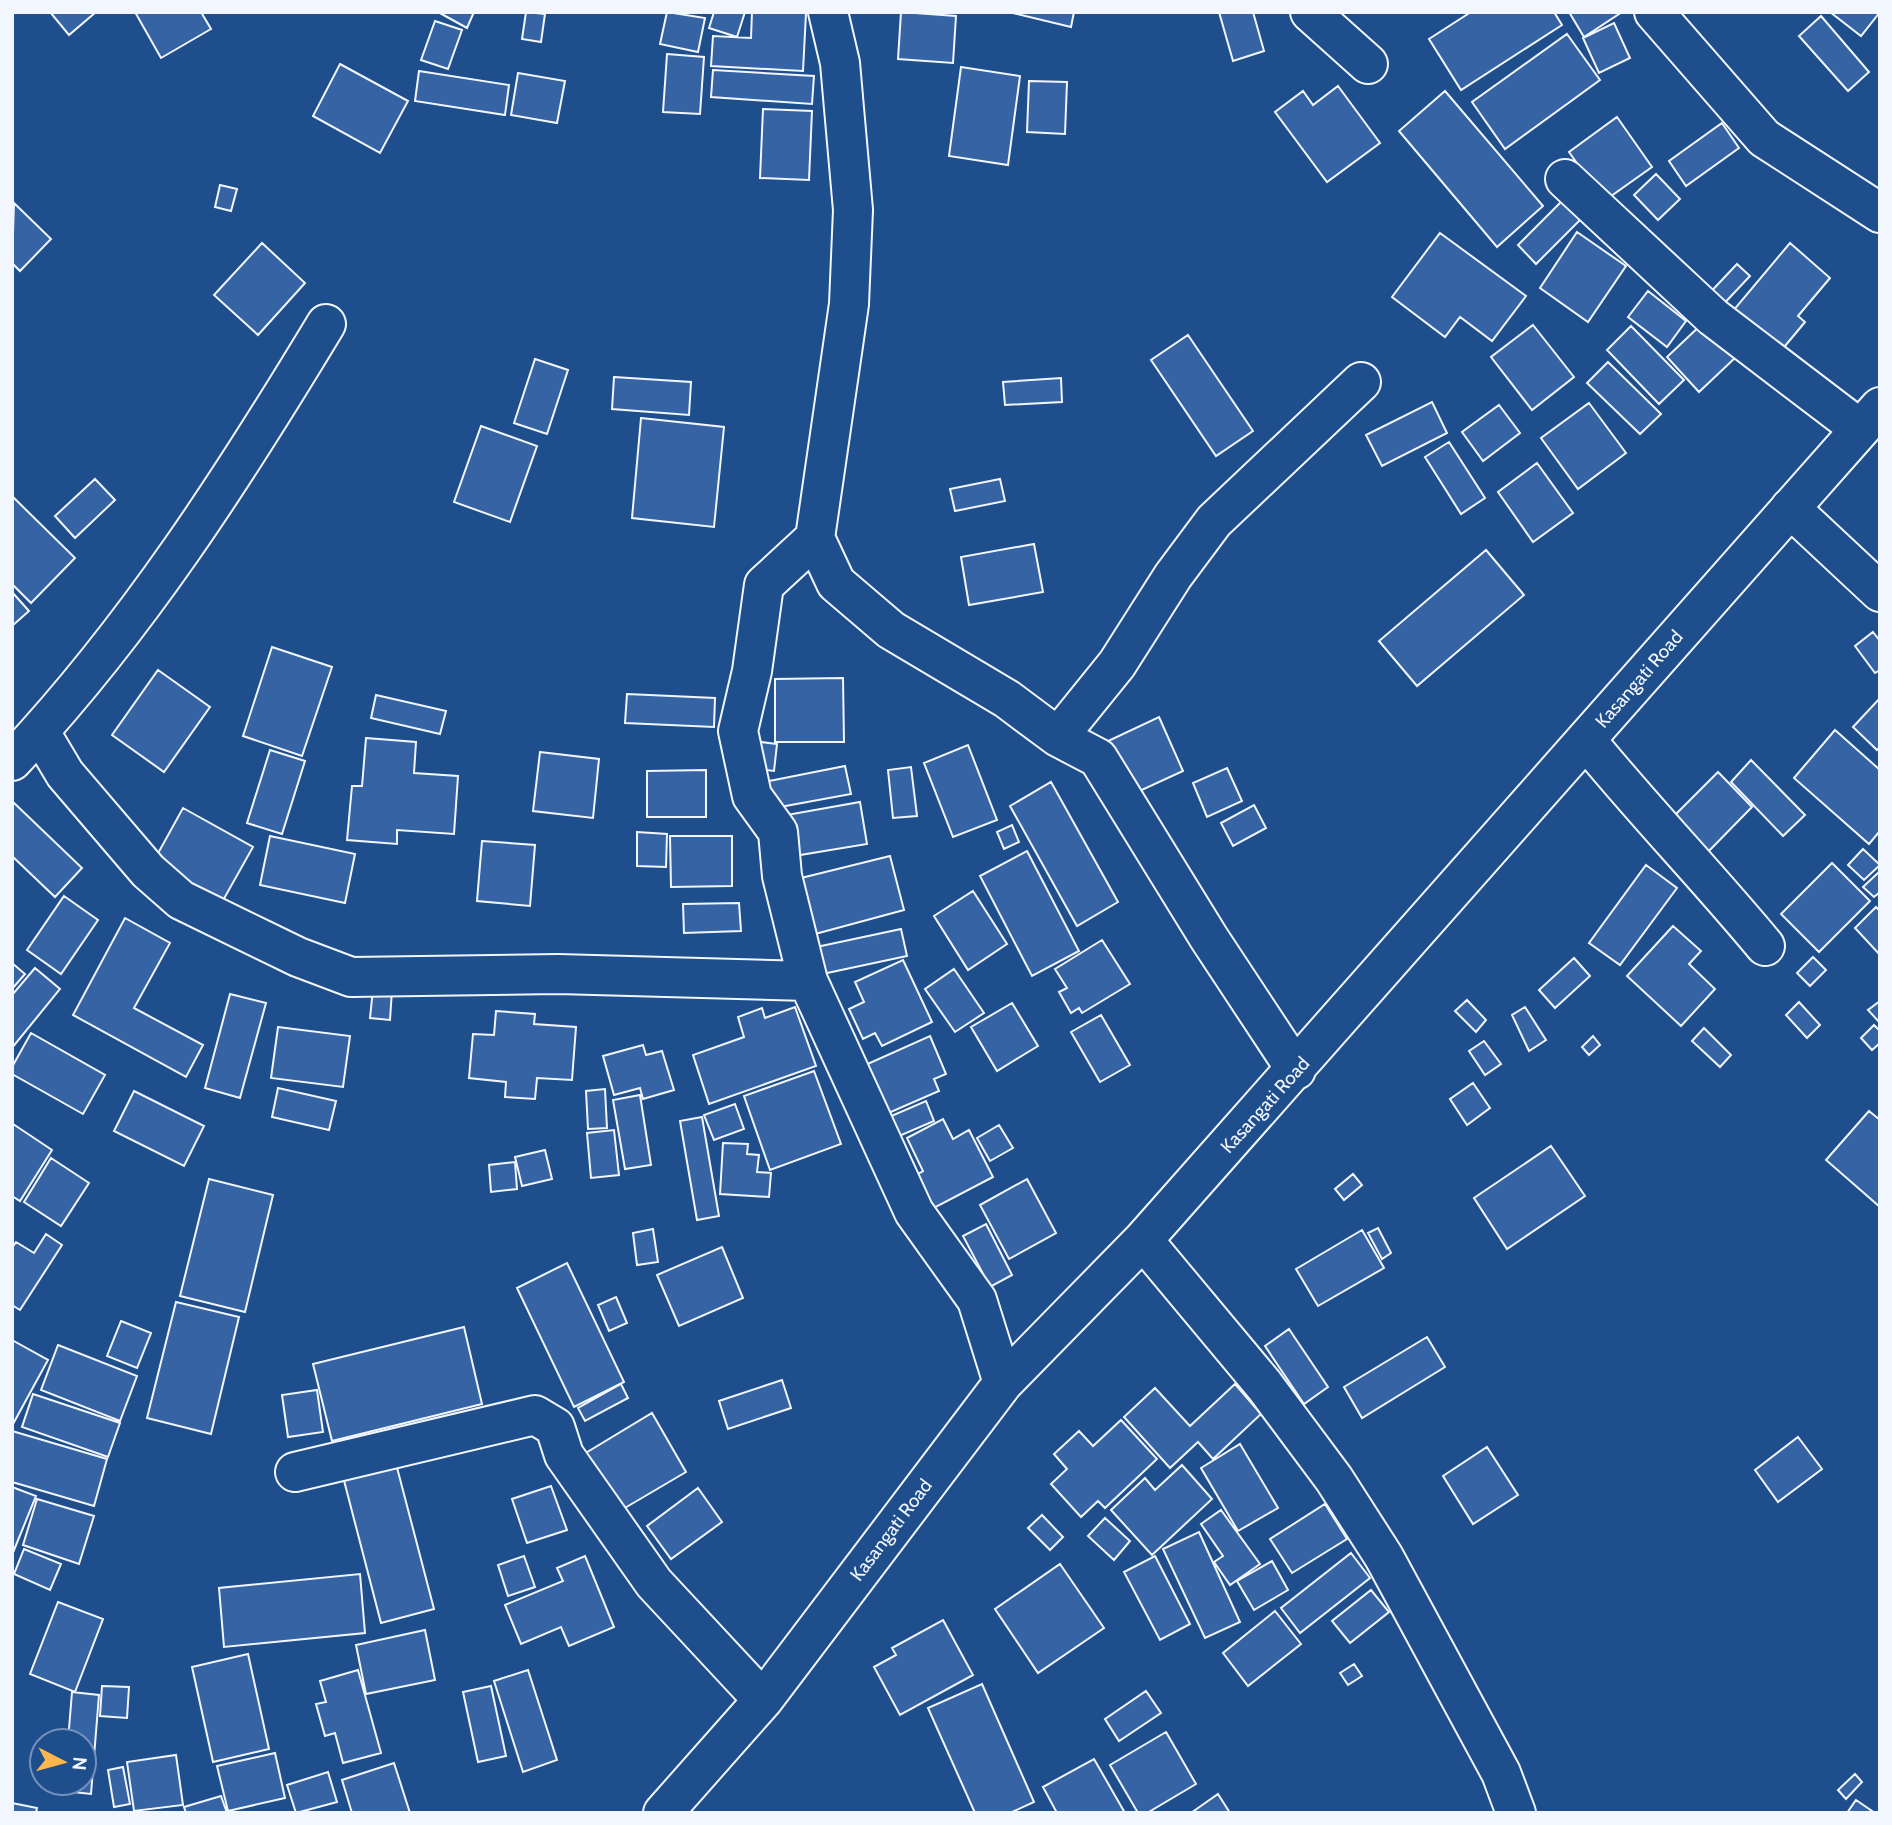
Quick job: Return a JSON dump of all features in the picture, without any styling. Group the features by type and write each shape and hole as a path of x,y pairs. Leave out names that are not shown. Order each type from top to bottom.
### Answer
{"street":[{"path":"828,12 840,63 853,210 849,304 814,538 836,583 891,630 997,692 1058,737 1098,758 1209,938 1296,1069"},
{"path":"1310,12 1368,64"},
{"path":"1654,12 1764,138 1880,212"},
{"path":"1565,179 1713,317 1870,418"},
{"path":"12,761 85,681 155,589 245,458 326,324"},
{"path":"1058,737 1117,664 1172,576 1214,521 1361,382"},
{"name":"Kasangati Road","path":"663,1813 762,1700 1003,1382 1143,1240 1870,418"},
{"path":"1790,508 1880,592"},
{"path":"814,538 764,586 752,671 738,732 752,796 778,832 782,876 808,981 914,1212 977,1300 1003,1382"},
{"path":"40,732 65,774 148,871 181,900 298,957 351,977 558,974 808,981"},
{"path":"1586,740 1650,818 1718,890 1765,946"},
{"path":"1143,1240 1264,1385 1349,1501 1384,1557 1501,1773 1516,1813"},
{"path":"295,1472 535,1415 555,1427 564,1455 654,1583 762,1700"}],"building":[{"path":"50,12 96,12 69,35"},
{"path":"135,12 201,12 211,29 161,58"},
{"path":"438,12 474,12 467,28"},
{"path":"526,12 545,14 541,42 522,39"},
{"path":"667,12 705,18 698,52 660,44"},
{"path":"714,12 745,12 737,37 709,28"},
{"path":"752,12 806,13 803,71 711,66 713,36 751,38"},
{"path":"901,12 956,16 953,63 898,59"},
{"path":"1009,12 1074,12 1071,27"},
{"path":"1219,12 1253,12 1264,51 1233,61"},
{"path":"1471,12 1554,12 1562,25 1461,90 1429,39"},
{"path":"1569,12 1622,12 1584,37"},
{"path":"1830,12 1880,12 1861,36"},
{"path":"1821,16 1869,72 1848,91 1799,36"},
{"path":"435,21 462,30 448,69 421,60"},
{"path":"1614,23 1630,58 1599,73 1583,38"},
{"path":"1567,34 1600,80 1505,149 1472,102"},
{"path":"667,54 704,57 700,114 663,112"},
{"path":"340,64 408,101 380,153 313,116"},
{"path":"961,67 1020,76 1008,165 949,156"},
{"path":"713,70 814,76 812,104 711,97"},
{"path":"419,71 509,85 505,115 415,101"},
{"path":"518,73 565,81 557,123 511,115"},
{"path":"1029,81 1067,82 1065,134 1027,132"},
{"path":"1338,86 1380,143 1327,182 1275,112 1303,91 1313,105"},
{"path":"1445,91 1543,206 1497,247 1399,131"},
{"path":"763,109 812,111 809,180 760,178"},
{"path":"1617,117 1652,167 1604,201 1569,152"},
{"path":"1722,123 1739,148 1686,186 1669,161"},
{"path":"1656,174 1680,199 1658,220 1634,195"},
{"path":"220,185 237,189 231,211 215,207"},
{"path":"1563,200 1581,219 1536,264 1518,245"},
{"path":"14,203 51,239 20,271 12,263"},
{"path":"1577,232 1626,266 1588,322 1540,288"},
{"path":"1440,233 1526,296 1492,341 1460,317 1445,337 1392,297"},
{"path":"262,243 305,283 258,335 214,295"},
{"path":"1790,243 1830,278 1798,316 1805,322 1780,352 1732,312"},
{"path":"1737,264 1750,276 1717,311 1704,299"},
{"path":"1648,291 1686,321 1667,347 1628,317"},
{"path":"1703,323 1736,357 1699,392 1667,357"},
{"path":"1533,325 1574,377 1532,410 1491,357"},
{"path":"1631,326 1684,380 1659,404 1607,350"},
{"path":"1188,335 1253,431 1216,456 1151,360"},
{"path":"535,359 568,370 547,434 514,423"},
{"path":"1608,362 1661,414 1640,434 1587,383"},
{"path":"614,377 691,382 689,415 612,409"},
{"path":"1061,378 1062,402 1005,405 1003,382"},
{"path":"1432,402 1447,433 1382,466 1366,435"},
{"path":"1589,403 1626,453 1578,489 1541,438"},
{"path":"1499,405 1520,433 1483,461 1462,432"},
{"path":"641,418 724,427 714,527 632,518"},
{"path":"481,426 537,446 510,522 454,502"},
{"path":"1449,442 1485,498 1461,514 1425,457"},
{"path":"1537,463 1573,513 1533,542 1498,492"},
{"path":"95,479 115,500 75,538 55,516"},
{"path":"1000,479 1005,501 955,511 950,489"},
{"path":"12,496 75,558 31,603 12,584"},
{"path":"1034,544 1043,592 969,605 961,557"},
{"path":"1486,550 1524,595 1417,686 1379,641"},
{"path":"12,592 29,611 12,626"},
{"path":"1873,632 1880,641 1880,670 1875,673 1855,646"},
{"path":"272,647 332,667 302,756 243,736"},
{"path":"158,670 210,707 164,772 112,735"},
{"path":"843,678 844,742 775,742 775,679"},
{"path":"627,694 715,698 714,727 625,723"},
{"path":"376,695 446,711 440,734 371,718"},
{"path":"1880,698 1880,747 1877,750 1853,727"},
{"path":"1159,717 1183,771 1131,795 1106,742"},
{"path":"1835,730 1880,770 1880,831 1869,844 1794,778"},
{"path":"366,738 416,742 414,773 458,776 454,834 397,830 397,844 347,840 352,786 362,786"},
{"path":"753,741 777,744 774,771 750,768"},
{"path":"968,745 997,820 953,837 924,763"},
{"path":"270,750 305,761 282,834 247,823"},
{"path":"540,752 599,759 593,818 533,811"},
{"path":"1751,760 1805,815 1783,836 1731,782"},
{"path":"845,766 851,794 769,809 764,782"},
{"path":"911,767 917,816 893,818 888,770"},
{"path":"1227,768 1242,801 1207,817 1193,783"},
{"path":"706,770 706,817 647,817 647,771"},
{"path":"1718,772 1752,807 1703,857 1668,822"},
{"path":"1051,782 1118,902 1077,926 1010,806"},
{"path":"12,801 82,868 55,897 12,856"},
{"path":"860,802 867,844 788,857 781,816"},
{"path":"1254,805 1266,828 1233,846 1221,823"},
{"path":"183,808 253,847 221,904 151,866"},
{"path":"1012,825 1019,842 1004,849 997,832"},
{"path":"637,832 667,834 666,867 637,866"},
{"path":"270,836 355,854 345,903 260,885"},
{"path":"670,836 732,836 732,886 671,887"},
{"path":"482,841 535,845 530,906 477,901"},
{"path":"1863,849 1880,865 1864,880 1848,865"},
{"path":"1027,851 1079,951 1032,976 980,876"},
{"path":"890,856 904,910 804,937 789,881"},
{"path":"1832,863 1870,901 1819,952 1781,914"},
{"path":"1646,865 1677,888 1620,965 1589,943"},
{"path":"1880,871 1880,892 1874,897 1863,887"},
{"path":"973,891 1007,944 968,970 934,916"},
{"path":"64,896 98,920 61,974 27,950"},
{"path":"739,903 741,931 684,933 683,904"},
{"path":"1876,907 1880,911 1880,955 1855,928"},
{"path":"125,918 170,943 134,1008 203,1045 186,1077 73,1015"},
{"path":"1673,926 1701,951 1689,964 1715,989 1681,1026 1627,976"},
{"path":"901,929 907,956 813,976 807,949"},
{"path":"1102,940 1130,984 1082,1013 1079,1008 1071,1013 1059,992 1067,988 1055,969"},
{"path":"1813,957 1826,970 1810,986 1797,973"},
{"path":"1574,958 1590,976 1555,1008 1539,990"},
{"path":"903,960 932,1022 882,1046 875,1033 863,1039 849,1009 864,1002 855,982"},
{"path":"12,963 25,974 12,989"},
{"path":"35,968 60,989 12,1048 12,995"},
{"path":"954,969 984,1013 955,1032 925,989"},
{"path":"373,989 392,990 390,1020 370,1018"},
{"path":"230,994 266,1003 240,1098 205,1088"},
{"path":"1467,1000 1486,1020 1476,1032 1455,1011"},
{"path":"1880,1001 1880,1023 1868,1010"},
{"path":"1799,1002 1820,1025 1807,1038 1786,1015"},
{"path":"1012,1003 1038,1046 997,1071 971,1027"},
{"path":"795,1007 816,1066 709,1104 693,1055 744,1037 738,1017 762,1008 765,1018"},
{"path":"1525,1007 1546,1040 1529,1051 1512,1015"},
{"path":"496,1011 535,1014 534,1024 576,1027 572,1080 537,1078 535,1099 505,1097 506,1082 469,1078 473,1034 494,1035"},
{"path":"1101,1015 1130,1065 1100,1082 1071,1032"},
{"path":"1874,1025 1880,1031 1880,1043 1872,1050 1861,1038"},
{"path":"278,1027 350,1036 343,1087 271,1078"},
{"path":"1704,1028 1731,1055 1720,1067 1692,1041"},
{"path":"31,1033 105,1075 83,1114 12,1074 12,1067"},
{"path":"930,1036 946,1074 934,1079 939,1091 884,1115 863,1066"},
{"path":"1593,1036 1600,1045 1589,1055 1582,1047"},
{"path":"1484,1041 1501,1064 1485,1075 1469,1051"},
{"path":"643,1045 646,1055 662,1051 674,1090 643,1099 640,1088 614,1095 603,1056"},
{"path":"814,1071 841,1144 770,1170 744,1096"},
{"path":"1473,1083 1490,1108 1467,1125 1450,1099"},
{"path":"278,1088 336,1101 329,1130 272,1117"},
{"path":"605,1089 607,1128 588,1129 586,1091"},
{"path":"134,1091 204,1126 184,1166 114,1131"},
{"path":"640,1095 651,1165 625,1169 613,1100"},
{"path":"926,1101 934,1121 890,1140 882,1120"},
{"path":"735,1104 744,1129 714,1140 704,1115"},
{"path":"1869,1111 1880,1120 1880,1207 1826,1160"},
{"path":"702,1117 719,1216 697,1220 680,1121"},
{"path":"943,1119 953,1139 969,1130 993,1177 930,1210 913,1177 923,1171 907,1138"},
{"path":"13,1124 52,1150 20,1201 12,1196"},
{"path":"999,1125 1013,1148 990,1161 977,1138"},
{"path":"614,1130 619,1175 591,1178 587,1133"},
{"path":"723,1143 748,1144 747,1154 759,1155 757,1172 771,1173 769,1197 720,1194"},
{"path":"1551,1146 1585,1196 1507,1249 1474,1198"},
{"path":"545,1150 552,1179 522,1186 515,1157"},
{"path":"51,1158 89,1183 61,1226 24,1202"},
{"path":"515,1162 517,1189 491,1192 489,1165"},
{"path":"1353,1174 1362,1185 1344,1200 1335,1189"},
{"path":"209,1179 273,1195 245,1312 180,1296"},
{"path":"1027,1179 1056,1233 1009,1259 980,1205"},
{"path":"986,1224 1012,1275 990,1287 963,1236"},
{"path":"1378,1228 1391,1253 1382,1259 1368,1233"},
{"path":"653,1229 658,1262 637,1265 633,1233"},
{"path":"1362,1230 1384,1268 1318,1306 1296,1269"},
{"path":"46,1234 62,1245 20,1310 12,1305 12,1248 16,1242 34,1253"},
{"path":"722,1247 743,1298 679,1326 657,1275"},
{"path":"567,1263 624,1382 574,1407 517,1288"},
{"path":"616,1297 627,1323 609,1331 598,1305"},
{"path":"176,1302 239,1317 211,1434 147,1418"},
{"path":"121,1321 151,1333 137,1368 107,1356"},
{"path":"464,1327 482,1404 332,1441 313,1364"},
{"path":"1289,1329 1328,1387 1304,1404 1265,1346"},
{"path":"1427,1337 1445,1367 1362,1418 1344,1387"},
{"path":"12,1340 48,1360 13,1424 12,1423"},
{"path":"58,1345 137,1376 120,1421 41,1390"},
{"path":"782,1380 791,1408 728,1429 719,1401"},
{"path":"621,1384 628,1398 585,1421 578,1408"},
{"path":"1235,1384 1261,1414 1213,1459 1198,1442 1170,1468 1124,1417 1155,1388 1190,1426"},
{"path":"317,1390 323,1432 288,1437 282,1395"},
{"path":"33,1394 120,1423 108,1457 22,1427"},
{"path":"652,1413 686,1472 618,1512 584,1454"},
{"path":"1121,1420 1157,1459 1105,1508 1098,1501 1081,1517 1051,1484 1067,1469 1054,1454 1079,1431 1093,1446"},
{"path":"12,1431 107,1459 94,1506 12,1482"},
{"path":"1798,1437 1822,1469 1778,1502 1755,1470"},
{"path":"1240,1444 1278,1508 1238,1531 1201,1468"},
{"path":"1487,1447 1518,1495 1473,1524 1443,1476"},
{"path":"394,1456 434,1609 381,1623 341,1469"},
{"path":"1182,1465 1212,1499 1152,1555 1111,1510 1145,1478 1155,1490"},
{"path":"551,1486 567,1530 527,1543 512,1499"},
{"path":"12,1487 36,1496 12,1555"},
{"path":"698,1488 722,1522 671,1559 647,1526"},
{"path":"37,1499 94,1516 79,1564 23,1545"},
{"path":"1325,1504 1347,1539 1292,1573 1270,1539"},
{"path":"1221,1510 1260,1564 1230,1585 1214,1562 1223,1556 1201,1524"},
{"path":"1042,1515 1063,1537 1050,1550 1028,1528"},
{"path":"1105,1518 1130,1541 1114,1560 1088,1536"},
{"path":"1199,1532 1240,1622 1205,1638 1163,1549"},
{"path":"24,1549 61,1564 50,1590 14,1574"},
{"path":"1351,1553 1370,1578 1300,1633 1281,1608"},
{"path":"524,1556 535,1587 508,1596 498,1565"},
{"path":"585,1556 614,1627 569,1646 561,1627 521,1644 505,1605 563,1581 557,1568"},
{"path":"1155,1556 1190,1624 1160,1640 1124,1572"},
{"path":"1272,1561 1288,1590 1254,1610 1237,1581"},
{"path":"1060,1564 1104,1628 1038,1673 995,1609"},
{"path":"360,1574 365,1633 224,1647 219,1588"},
{"path":"1371,1590 1389,1612 1350,1643 1332,1621"},
{"path":"58,1602 103,1619 75,1692 30,1674"},
{"path":"1275,1611 1301,1644 1248,1686 1223,1653"},
{"path":"943,1620 973,1675 900,1715 874,1667 896,1655 892,1648"},
{"path":"425,1630 435,1680 366,1694 356,1645"},
{"path":"248,1654 269,1749 213,1762 192,1667"},
{"path":"1354,1664 1362,1676 1348,1685 1340,1673"},
{"path":"358,1670 381,1753 343,1763 335,1733 325,1736 316,1704 326,1702 320,1681"},
{"path":"528,1670 557,1760 523,1772 494,1681"},
{"path":"982,1684 1034,1802 1010,1813 975,1813 928,1708"},
{"path":"102,1686 129,1687 127,1718 100,1716"},
{"path":"491,1686 506,1756 478,1762 463,1692"},
{"path":"1146,1691 1161,1713 1119,1741 1105,1719"},
{"path":"72,1692 99,1695 96,1727 69,1727"},
{"path":"1166,1732 1196,1784 1147,1813 1138,1813 1110,1765"},
{"path":"275,1753 285,1798 228,1811 217,1766"},
{"path":"176,1755 183,1805 134,1811 127,1762"},
{"path":"1094,1759 1125,1813 1057,1813 1043,1787"},
{"path":"394,1763 410,1813 352,1813 342,1780"},
{"path":"123,1767 130,1804 114,1807 108,1770"},
{"path":"328,1772 337,1802 296,1813 287,1785"},
{"path":"1855,1774 1862,1782 1846,1799 1838,1790"},
{"path":"1218,1794 1230,1813 1191,1813"},
{"path":"221,1796 227,1813 186,1813 184,1807"},
{"path":"1856,1800 1875,1813 1847,1813"},
{"path":"12,1803 37,1808 36,1813 12,1813"}]}
